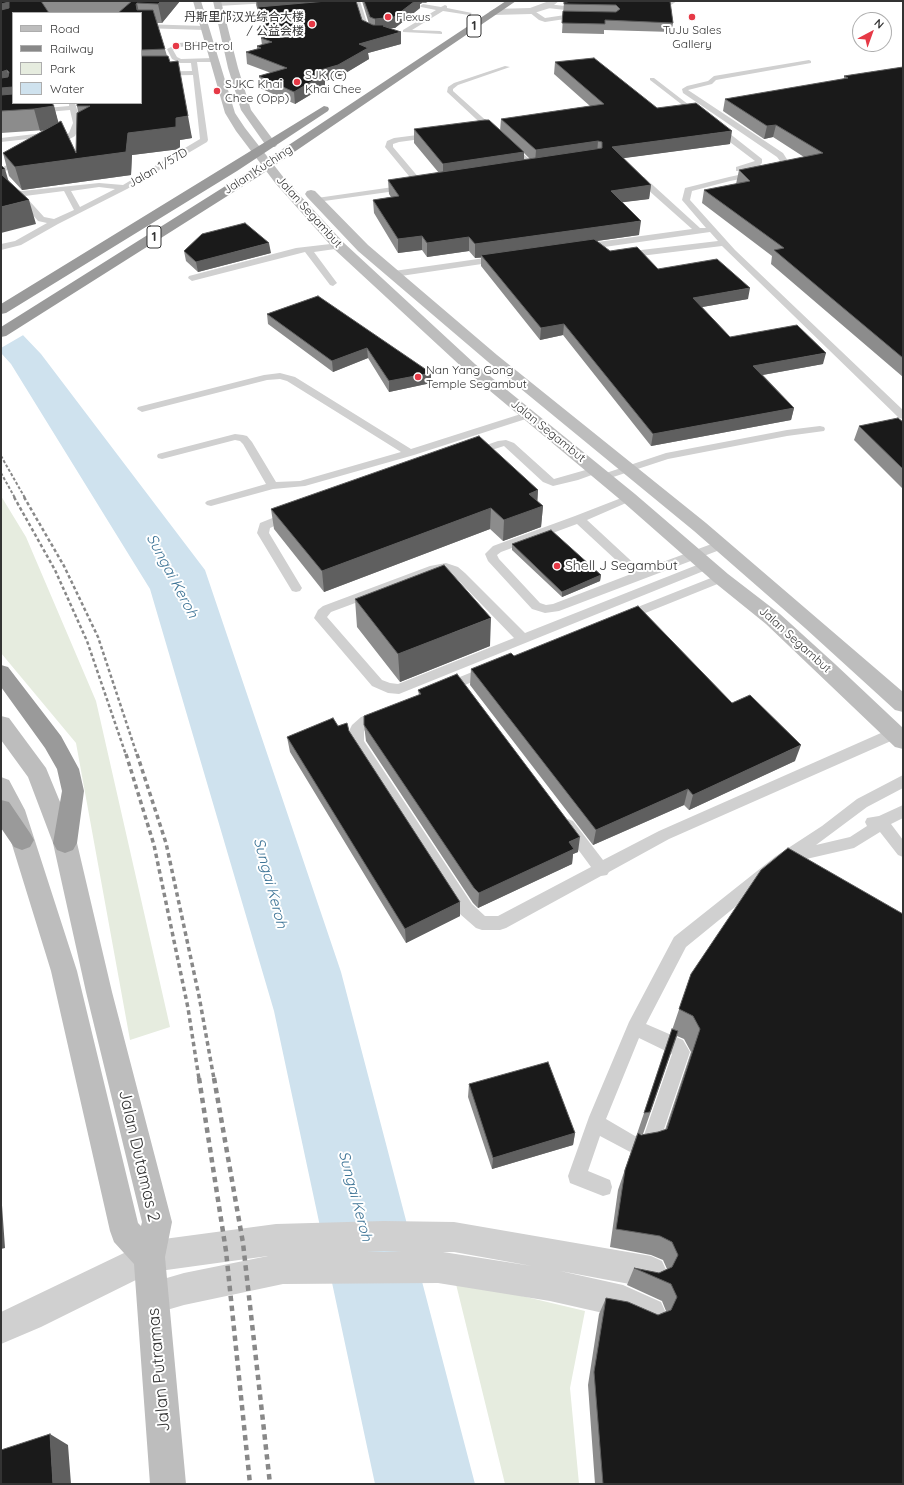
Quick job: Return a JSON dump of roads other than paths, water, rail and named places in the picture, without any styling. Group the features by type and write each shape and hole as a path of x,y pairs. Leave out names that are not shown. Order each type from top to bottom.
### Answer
{"highway":[{"name":"Jalan Kuching","path":"1,333 254,173 512,1"},
{"name":"1","path":"457,21 472,11"},
{"path":"427,41 443,31"},
{"name":"Jalan Kuching","path":"1,310 233,168 331,104"},
{"path":"1,672 53,742 68,769 73,791 64,843"},
{"path":"1,809 22,840"}],"main road":[{"name":"Jalan Segambut","path":"196,1 230,113 240,129 280,181 339,246 470,367 629,498 772,619 899,737"},
{"name":"Jalan Segambut","path":"217,3 233,68 246,110 286,165"},
{"name":"Jalan Segambut","path":"301,183 363,248 492,358 721,545 802,614 903,704"},
{"name":"Jalan Dutamas 2","path":"1,724 38,774 64,843 99,992 157,1222 149,1257"},
{"name":"Jalan Dutamas 2","path":"1,786 13,810 64,971 125,1231 149,1257"},
{"name":"Jalan Putramas","path":"149,1257 168,1484"}],"street":[{"path":"494,12 531,11 551,4"},
{"path":"1,1328 30,1316 149,1257 276,1239 384,1236 454,1237 554,1270 650,1313"},
{"path":"153,1298 184,1289 283,1268 438,1267 651,1272"}],"lane":[{"path":"217,3 269,1"},
{"path":"357,1 366,30 374,33 380,33"},
{"path":"441,1 451,3 402,32 443,31"},
{"path":"551,4 566,8 579,1"},
{"path":"238,2 242,15"},
{"path":"423,6 472,11"},
{"path":"531,11 541,19 545,20 565,17 586,17"},
{"path":"221,17 282,12"},
{"path":"142,20 204,25"},
{"path":"142,26 204,25"},
{"path":"209,42 179,45 170,48 174,58 180,61 214,60"},
{"path":"142,74 195,73 194,61"},
{"path":"688,190 729,179 773,170 784,160 780,155 698,101 686,92 685,89 710,83 714,78 809,62"},
{"path":"506,67 456,84 450,88 450,92 486,128 538,168 526,170"},
{"name":"Jalan 1/57D","path":"1,247 18,243 55,222 79,211 124,187 204,140 195,73"},
{"path":"652,79 759,161 756,164 695,182 688,190 686,200 732,252 903,416"},
{"path":"1,114 73,106 77,123 72,134 56,145 42,152"},
{"path":"1,140 74,130"},
{"path":"317,200 424,184 389,147 390,143 397,140 443,134"},
{"path":"28,158 5,177 42,219 55,222"},
{"path":"642,179 698,231"},
{"path":"20,194 100,185 124,187"},
{"path":"66,189 79,211"},
{"path":"570,249 713,229"},
{"path":"617,256 724,243"},
{"path":"594,245 606,255"},
{"path":"192,278 289,253 339,246"},
{"path":"308,250 333,283"},
{"path":"394,274 507,258"},
{"path":"142,409 267,377 280,376 291,379 410,453"},
{"path":"211,503 272,486 301,484 410,453 528,415"},
{"path":"464,456 506,443 547,480 553,483 627,468 666,456 787,433 820,429"},
{"path":"162,456 235,437 243,438 247,442 272,486"},
{"path":"629,498 579,519 497,549 491,554 494,561 536,606 545,609 555,608 639,575 708,566"},
{"path":"296,588 263,533 264,526 274,520 297,512"},
{"path":"579,519 639,575"},
{"path":"612,622 708,566 721,545"},
{"path":"523,639 461,576 454,570 446,567 434,569 327,609 322,613 320,618 377,683 388,688 399,689 708,566"},
{"path":"430,694 495,668"},
{"path":"458,682 468,695"},
{"path":"395,709 366,721 357,729 357,742 466,909 482,923 500,924 664,835 899,737"},
{"path":"603,1187 577,1176 595,1123 634,1028 680,942 781,860 827,830 862,803 903,781"},
{"path":"781,860 854,842 877,827 881,822 903,811"},
{"path":"559,813 602,870"},
{"path":"881,822 903,851"},
{"path":"595,1123 634,1145 650,1143 681,1052 677,1046 634,1028"}],"water":[{"name":"Sungai Keroh","path":"1,312 41,354 205,570 341,972 475,1484 375,1484 274,1011 150,589 11,364 1,353"}],"railway":[{"path":"1,456 25,498"},
{"path":"1,473 15,498"},
{"path":"14,497 55,570 87,641 126,755"},
{"path":"24,497 64,566 98,637 137,755"},
{"path":"126,754 154,845 188,1008 199,1079"},
{"path":"137,754 166,843 199,996 214,1079"},
{"path":"199,1078 226,1251 250,1484"},
{"path":"214,1078 243,1243 270,1484"}],"place":[{"name":"Flexus","path":"388,17"},
{"name":"TuJu Sales Gallery","path":"692,17"},
{"name":"丹斯里邝汉光综合大楼 / 公益会楼","path":"312,24"},
{"name":"BHPetrol","path":"176,46"},
{"name":"SJK (C) Khai Chee","path":"297,82"},
{"name":"SJKC Khai Chee (Opp)","path":"217,91"},
{"name":"Nan Yang Gong Temple Segambut","path":"418,377"},
{"name":"Shell J Segambut","path":"557,566"}]}
